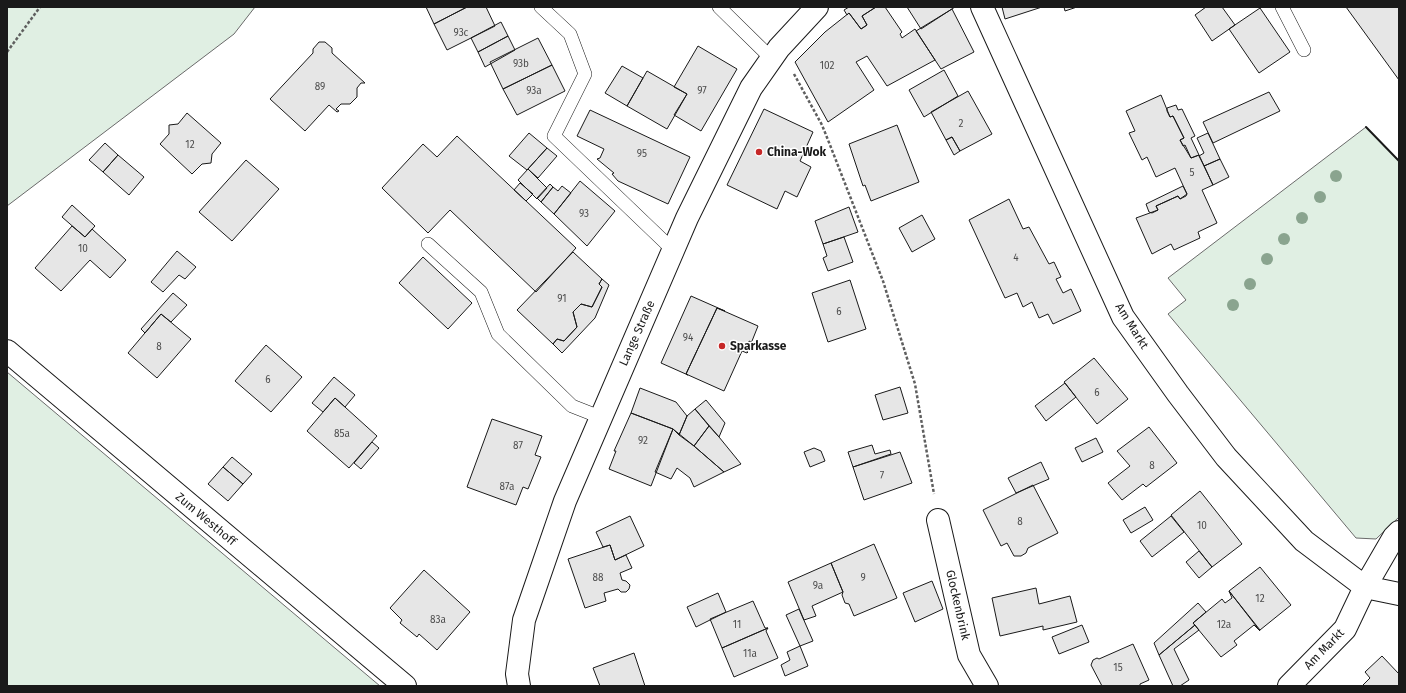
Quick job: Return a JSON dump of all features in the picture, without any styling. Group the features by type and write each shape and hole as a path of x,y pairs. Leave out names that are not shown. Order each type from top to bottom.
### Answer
{"street":[{"name":"Lange Straße","path":"519,686 517,674 524,620 565,501 687,218 751,88 775,53 817,7"},
{"name":"Am Markt","path":"982,7 1123,316 1178,394 1226,457 1304,541 1365,587 1399,594"},
{"name":"Zum Westhoff","path":"7,351 404,686"},
{"name":"Glockenbrink","path":"938,520 969,655 987,686"},
{"name":"Am Markt","path":"1289,686 1345,629 1365,587 1394,537 1399,532"}],"lane":[{"path":"541,7 570,34 585,74 554,136 673,250"},
{"path":"719,7 775,53"},
{"path":"1282,7 1304,50"},
{"path":"428,244 481,292 498,334 572,406 600,417"}],"path":[{"path":"7,52 40,7"},
{"path":"775,53 825,132 849,190 883,282 915,384 938,520"}],"green space":[{"path":"7,7 255,7 234,34 7,206"},
{"path":"1366,127 1399,161 1399,517 1376,539 1356,538 1168,314 1186,300 1168,278"},
{"path":"7,372 380,686 7,686"}],"building":[{"path":"426,7 467,7 434,24"},
{"path":"467,7 486,7 495,26 447,50 434,24"},
{"path":"849,7 876,7 862,16 867,25 861,29 849,13 847,15 844,10"},
{"path":"876,7 885,7 902,32 900,34 902,38 915,29 935,60 887,86 867,56 856,62 874,90 828,122 795,62 825,32 849,13 861,29 867,25 862,16"},
{"path":"907,7 955,7 921,29"},
{"path":"1002,7 1042,7 1005,19"},
{"path":"1064,7 1077,7 1065,11"},
{"path":"1206,7 1222,7 1235,25 1212,41 1195,15"},
{"path":"1346,7 1399,7 1399,80"},
{"path":"1260,8 1290,52 1259,73 1229,29"},
{"path":"952,9 974,52 941,69 916,31"},
{"path":"501,22 508,36 478,52 471,38"},
{"path":"508,36 515,50 485,67 478,52"},
{"path":"538,38 552,65 503,89 490,62"},
{"path":"319,42 325,42 332,48 332,53 365,83 361,83 357,88 357,97 350,104 341,104 336,109 339,111 337,112 329,105 305,131 270,99 313,53 313,49"},
{"path":"698,46 737,69 701,131 674,115 687,94 674,87"},
{"path":"552,65 565,91 517,115 503,89"},
{"path":"622,66 643,78 627,106 605,93"},
{"path":"944,70 958,96 924,117 909,90"},
{"path":"647,71 687,94 667,129 627,106"},
{"path":"968,91 992,134 960,151 952,137 946,140 931,112"},
{"path":"1269,92 1280,111 1213,143 1203,122"},
{"path":"1161,95 1170,117 1173,116 1184,138 1180,140 1183,146 1185,145 1191,158 1199,155 1213,185 1202,190 1217,223 1198,232 1200,238 1174,250 1171,244 1152,254 1136,218 1158,210 1156,206 1178,196 1180,199 1187,194 1175,168 1156,177 1147,157 1142,160 1129,133 1135,131 1126,111"},
{"path":"1176,105 1178,110 1182,109 1195,136 1191,138 1199,155 1191,158 1180,140 1184,138 1173,116 1170,117 1167,111 1167,108"},
{"path":"764,109 813,132 800,161 811,167 797,197 785,191 777,209 727,185"},
{"path":"590,110 690,157 668,204 618,181 612,174 614,173 597,159 600,158 604,149 577,136"},
{"path":"187,113 221,143 212,154 211,163 202,164 192,174 160,144 169,134 169,125 178,124"},
{"path":"897,125 919,182 871,201 865,185 863,186 849,144"},
{"path":"529,133 547,148 527,170 509,156"},
{"path":"1208,133 1220,159 1204,166 1199,156 1204,153 1197,138"},
{"path":"457,136 576,248 536,292 450,210 428,233 382,188 423,144 437,157"},
{"path":"952,137 960,151 954,155 946,140"},
{"path":"105,143 118,155 103,172 89,160"},
{"path":"547,148 557,156 538,178 528,169"},
{"path":"118,155 144,177 129,195 103,172"},
{"path":"1220,159 1229,177 1213,185 1204,166"},
{"path":"246,160 279,189 232,241 199,212"},
{"path":"528,169 547,188 537,199 518,180"},
{"path":"580,181 615,211 587,246 554,214"},
{"path":"520,183 533,194 526,201 514,190"},
{"path":"550,184 553,187 541,202 537,198"},
{"path":"562,186 571,193 554,214 541,202 553,187 558,191"},
{"path":"1183,186 1187,194 1186,196 1180,199 1178,196 1156,206 1158,210 1152,213 1149,212 1146,204"},
{"path":"1009,199 1023,229 1029,227 1049,264 1054,262 1061,277 1056,279 1063,293 1071,289 1081,311 1053,324 1048,314 1039,318 1032,302 1023,307 1017,293 1005,298 969,220"},
{"path":"72,205 95,226 85,237 62,217"},
{"path":"849,207 858,232 823,244 815,221"},
{"path":"922,215 935,239 912,252 899,228"},
{"path":"72,226 85,237 92,229 126,260 110,278 90,260 61,291 35,268"},
{"path":"844,237 853,262 828,271 823,258 827,256 823,244"},
{"path":"177,251 196,267 185,279 179,275 163,292 151,282"},
{"path":"573,252 602,279 599,284 602,287 592,307 581,304 573,312 577,327 564,341 557,339 553,344 517,310"},
{"path":"423,257 472,303 448,329 399,283"},
{"path":"602,279 609,285 595,318 562,353 553,344 557,339 564,341 577,327 573,312 581,304 592,307 602,287 599,284"},
{"path":"850,280 866,329 828,342 812,293"},
{"path":"173,293 187,305 171,322 161,314 145,333 141,329"},
{"path":"691,296 725,311 717,308 686,374 688,375 661,363"},
{"path":"717,308 758,326 752,341 749,341 745,350 748,352 742,351 724,391 686,374"},
{"path":"161,314 191,339 157,378 128,353"},
{"path":"266,345 302,377 271,412 235,381"},
{"path":"1094,358 1128,399 1097,424 1064,382"},
{"path":"334,377 355,395 345,407 335,398 323,412 312,403"},
{"path":"1065,383 1076,397 1046,421 1035,406"},
{"path":"900,387 908,413 883,420 875,395"},
{"path":"640,388 676,402 687,416 679,435 673,429 631,413"},
{"path":"335,398 377,436 349,468 307,431"},
{"path":"706,400 725,423 719,437 695,409"},
{"path":"695,409 709,426 694,446 679,435 687,416"},
{"path":"631,413 673,429 651,486 609,469 616,451 614,451"},
{"path":"492,419 542,436 535,455 541,457 528,489 523,487 516,505 467,487"},
{"path":"709,426 741,464 724,472 694,446"},
{"path":"1149,427 1177,463 1146,487 1143,484 1122,500 1108,483 1130,466 1117,451"},
{"path":"673,429 724,472 694,487 690,478 677,468 671,479 655,472"},
{"path":"1096,438 1103,452 1082,462 1075,448"},
{"path":"372,442 379,448 361,469 354,463"},
{"path":"872,445 875,454 890,450 891,454 853,467 848,452"},
{"path":"814,448 821,451 825,461 810,467 804,452"},
{"path":"900,452 912,483 864,500 853,467"},
{"path":"232,457 252,474 243,484 223,467"},
{"path":"1041,462 1049,479 1016,493 1008,478"},
{"path":"223,467 243,484 228,501 208,484"},
{"path":"1033,485 1058,533 1028,548 1026,553 1021,556 1014,556 1007,543 1001,546 983,510"},
{"path":"1200,491 1242,544 1212,567 1171,515"},
{"path":"1145,507 1153,520 1131,533 1123,520"},
{"path":"630,516 644,546 615,560 610,545 603,547 596,532"},
{"path":"1171,516 1184,532 1152,557 1140,541"},
{"path":"874,544 897,598 854,616 849,604 845,603 842,595 843,592 831,563"},
{"path":"610,545 615,560 626,555 632,568 620,573 622,580 626,581 630,585 629,589 626,592 621,592 618,589 604,593 606,601 585,608 568,559"},
{"path":"1199,551 1212,567 1199,578 1186,562"},
{"path":"831,563 843,592 812,606 816,616 804,620 788,582"},
{"path":"1260,567 1291,605 1260,630 1229,591"},
{"path":"424,570 470,612 437,650 419,634 417,637 400,623 402,620 390,608"},
{"path":"932,581 943,609 915,622 903,593"},
{"path":"1036,588 1039,604 1070,596 1077,622 1043,630 1043,626 1000,636 992,598"},
{"path":"1229,591 1260,631 1254,625 1234,641 1237,645 1221,657 1193,623 1222,599 1225,603 1232,598"},
{"path":"718,593 726,612 696,627 687,607"},
{"path":"753,601 765,628 768,628 722,648 710,619"},
{"path":"1198,603 1206,612 1193,623 1195,625 1159,655 1154,643"},
{"path":"799,609 813,641 800,646 786,615"},
{"path":"1082,625 1089,642 1059,654 1052,637"},
{"path":"1195,625 1199,630 1174,649 1189,680 1180,686 1173,686 1159,655"},
{"path":"768,628 766,631 778,658 734,677 722,648"},
{"path":"1133,644 1149,680 1140,684 1140,686 1102,686 1091,665 1093,660 1097,658 1099,659"},
{"path":"800,646 808,666 785,676 781,665 790,660 787,652"},
{"path":"634,653 645,686 600,686 593,668"},
{"path":"1382,656 1399,674 1399,686 1362,686 1370,678 1365,672"}],"wall":[{"path":"1366,127 1399,161"}],"place":[{"name":"China-Wok","path":"759,152"},
{"name":"Sparkasse","path":"722,346"}]}
